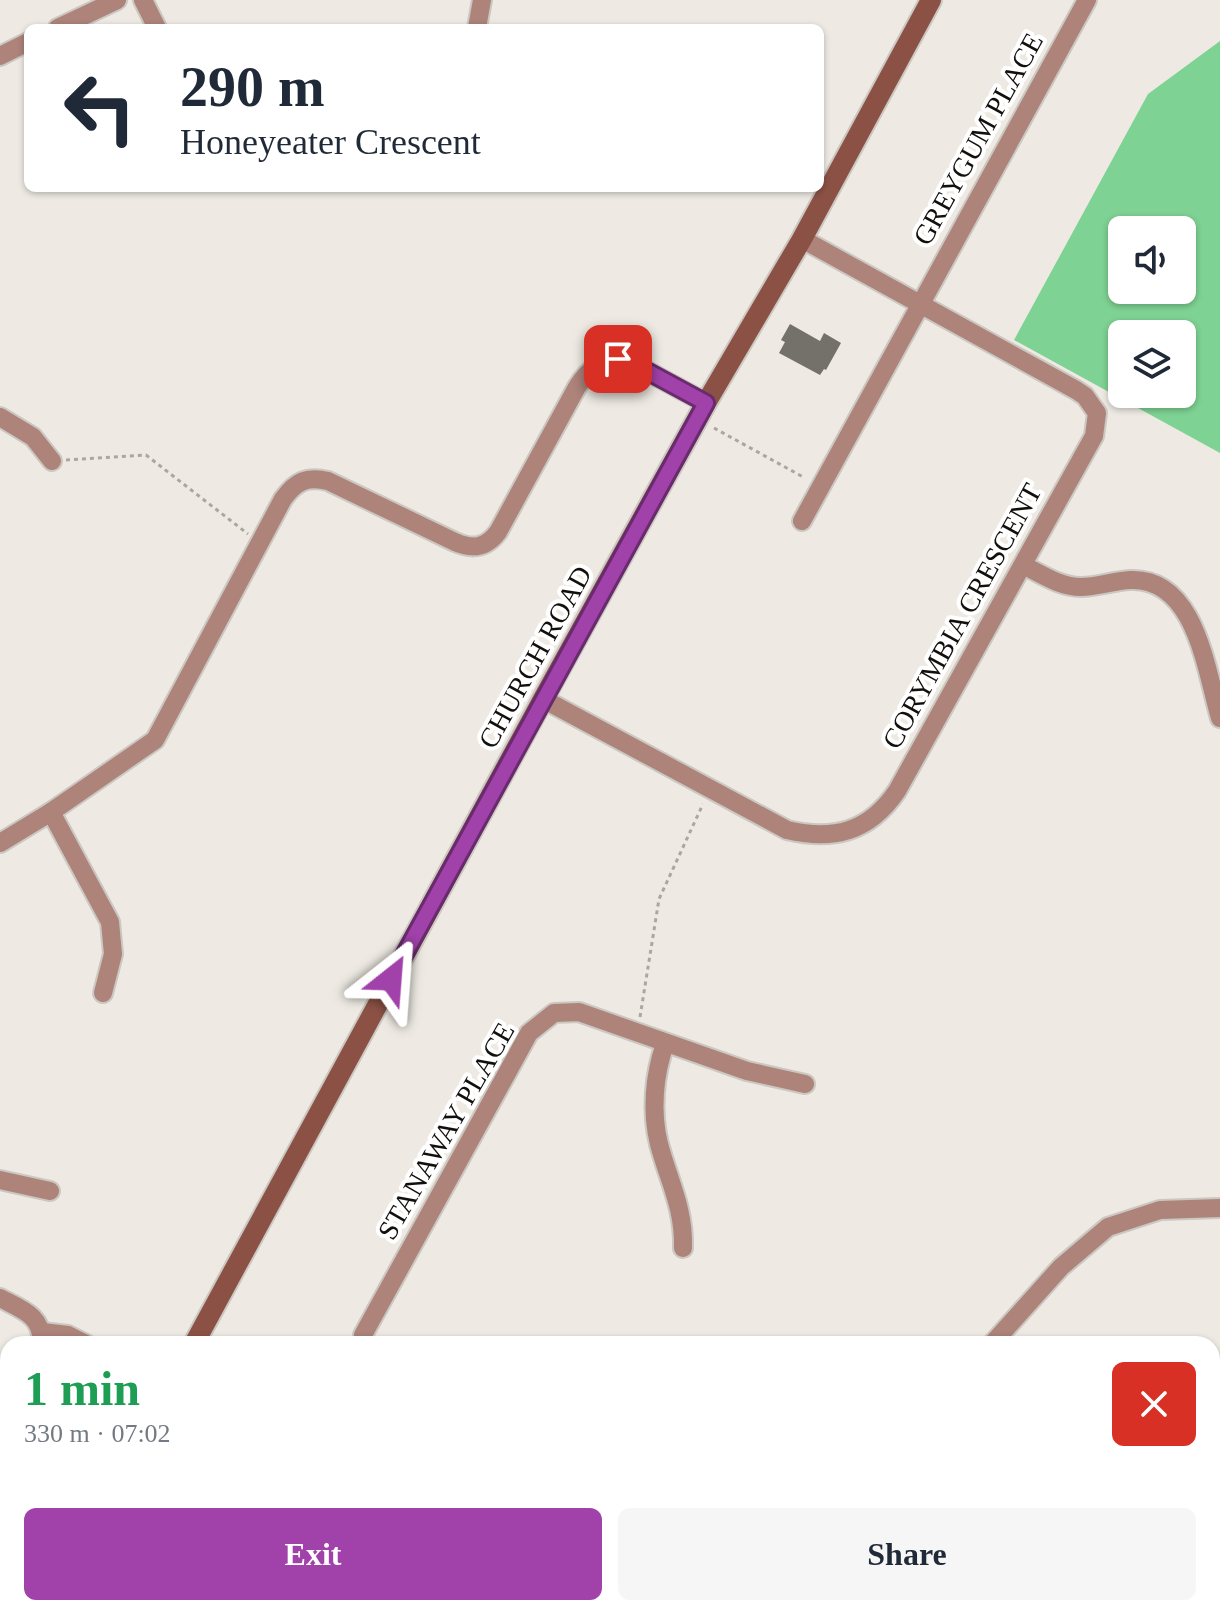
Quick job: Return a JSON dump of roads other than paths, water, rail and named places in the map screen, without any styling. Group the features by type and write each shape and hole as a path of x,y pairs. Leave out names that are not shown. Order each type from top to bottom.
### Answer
{"main road":[{"name":"CHURCH ROAD","path":"198,1336 543,699 706,403 802,239 931,0"}],"street":[{"path":"66,24 117,0"},
{"path":"143,0 155,24"},
{"path":"478,24 482,0"},
{"name":"GREYGUM PLACE","path":"802,521 1087,0"},
{"path":"0,56 24,44"},
{"name":"CORYMBIA CRESCENT","path":"543,699 787,830 804,834 837,834 864,824 886,808 1023,565 1094,436 1097,413 1085,396 1076,390 802,239"},
{"path":"0,843 51,812 155,740 289,491 301,481 313,478 328,481 465,547 475,548 485,545 498,532 577,387 585,374 598,364 618,359 632,363 706,403"},
{"path":"0,417 33,437 52,461"},
{"path":"1023,565 1079,587 1142,581 1173,596 1192,622 1220,718"},
{"path":"51,812 110,922 114,937 113,954 103,993"},
{"name":"STANAWAY PLACE","path":"363,1336 529,1033 554,1013 579,1012 747,1071 805,1084"},
{"path":"665,1044 656,1074 658,1140 681,1210 683,1248"},
{"path":"0,1180 50,1191"},
{"path":"999,1336 1061,1267 1108,1227 1160,1210 1220,1208"},
{"path":"0,1298 36,1318 40,1336"}]}
